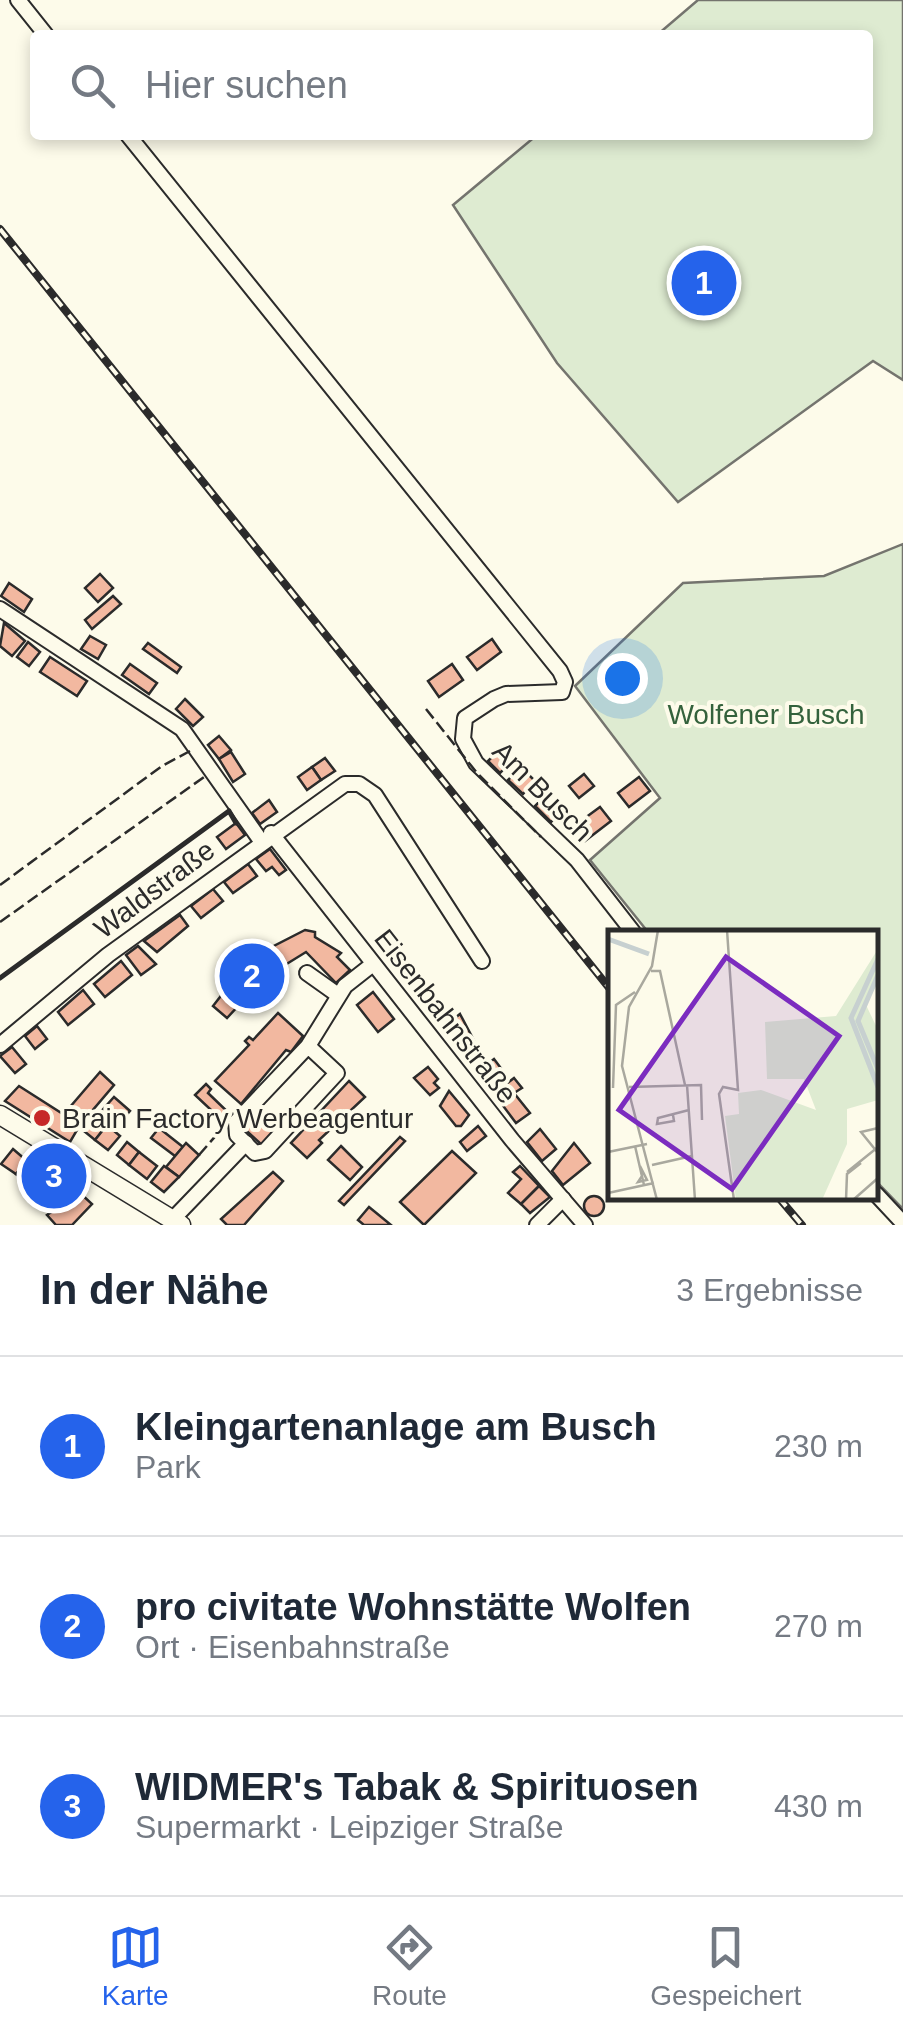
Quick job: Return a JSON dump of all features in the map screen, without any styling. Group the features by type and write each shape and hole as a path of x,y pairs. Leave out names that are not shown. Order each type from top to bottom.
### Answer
{"main road":[{"path":"0,1115 178,1222"}],"street":[{"path":"18,0 42,30"},
{"name":"Am Busch","path":"132,140 560,672 565,687 559,692 506,694 481,705 465,718 464,739 476,763 577,860 631,930"},
{"name":"Eisenbahnstraße","path":"0,609 182,729 585,1225"},
{"name":"Waldstraße","path":"0,1045 108,954 345,784 360,784 375,795 482,961"},
{"path":"308,1046 337,1073 266,1151 255,1153 237,1135 236,1122 308,1046 338,995 373,964"},
{"path":"307,973 338,995"},
{"path":"178,1222 246,1144"},
{"path":"878,1196 903,1223"},
{"path":"537,1225 563,1199"}],"green space":[{"path":"698,0 903,0 903,380 873,361 678,502 557,363 453,205 531,140 873,140 873,30 663,30"},
{"name":"Wolfener Busch","path":"903,544 903,1209 878,1183 878,930 646,930 590,860 660,798 575,686 683,583 824,576"}],"building":[{"path":"100,574 113,588 98,602 85,588"},
{"path":"9,583 32,599 24,612 1,596"},
{"path":"113,596 121,604 92,629 85,620"},
{"path":"4,623 25,641 12,656 0,646"},
{"path":"90,636 106,645 98,659 81,649"},
{"path":"492,639 501,652 477,670 467,657"},
{"path":"28,642 40,652 29,666 17,657"},
{"path":"148,643 181,667 177,673 143,649"},
{"path":"50,657 87,681 77,696 40,672"},
{"path":"130,664 157,683 149,694 122,675"},
{"path":"452,664 463,680 439,697 428,681"},
{"path":"185,699 203,717 193,726 176,709"},
{"path":"219,736 231,750 219,759 208,745"},
{"path":"502,747 514,759 500,773 488,761"},
{"path":"231,752 245,774 233,782 219,759"},
{"path":"325,758 335,771 321,780 312,767"},
{"path":"312,767 321,780 307,790 298,777"},
{"path":"521,767 535,781 523,794 508,780"},
{"path":"584,774 594,786 579,798 569,786"},
{"path":"639,777 650,791 629,807 618,793"},
{"path":"548,793 564,809 551,822 535,806"},
{"path":"269,800 277,812 260,824 252,813"},
{"path":"600,807 611,821 585,841 574,826"},
{"path":"236,823 245,835 226,849 217,837"},
{"path":"270,849 286,870 279,875 272,867 266,871 256,859"},
{"path":"248,864 257,876 233,893 224,882"},
{"path":"213,889 223,901 201,918 191,906"},
{"path":"180,915 188,926 157,952 144,941"},
{"path":"305,930 315,932 315,937 341,953 337,957 350,970 336,983 306,952 264,978 227,1018 213,1006 241,970 244,973 269,955 266,950"},
{"path":"138,946 156,964 141,975 126,955"},
{"path":"121,961 132,975 105,997 94,984"},
{"path":"83,990 94,1004 68,1025 58,1012"},
{"path":"373,992 394,1019 378,1032 357,1005"},
{"path":"278,1013 303,1036 291,1052 286,1050 241,1104 215,1081 249,1045 245,1041 249,1037 253,1040"},
{"path":"460,1014 478,1048 469,1054 446,1025"},
{"path":"37,1026 47,1039 35,1049 25,1036"},
{"path":"12,1047 26,1064 15,1073 0,1056"},
{"path":"494,1059 506,1075 492,1086 480,1070"},
{"path":"428,1067 438,1079 434,1083 439,1088 430,1095 414,1078"},
{"path":"100,1072 114,1085 80,1125 64,1114"},
{"path":"514,1078 522,1088 514,1093 530,1113 516,1123 501,1103 509,1097 501,1088"},
{"path":"349,1081 365,1097 319,1140 322,1143 307,1158 291,1143"},
{"path":"206,1084 211,1089 208,1093 233,1117 226,1124 195,1095"},
{"path":"19,1086 80,1125 70,1142 5,1101"},
{"path":"449,1091 469,1115 461,1126 456,1126 440,1106"},
{"path":"114,1097 130,1111 113,1131 96,1117"},
{"path":"253,1111 275,1131 262,1145 240,1125"},
{"path":"96,1117 107,1125 95,1140 84,1131"},
{"path":"107,1125 120,1136 108,1150 95,1140"},
{"path":"478,1126 486,1136 467,1151 460,1142"},
{"path":"159,1128 183,1147 175,1156 151,1138"},
{"path":"540,1129 556,1149 542,1161 527,1142"},
{"path":"400,1137 405,1141 344,1205 339,1201"},
{"path":"127,1142 139,1152 129,1165 117,1155"},
{"path":"186,1143 199,1155 179,1177 166,1167"},
{"path":"574,1143 590,1163 563,1185 552,1171"},
{"path":"341,1146 362,1167 350,1180 328,1160"},
{"path":"13,1149 27,1161 16,1174 1,1164"},
{"path":"452,1151 476,1173 424,1225 400,1202"},
{"path":"139,1152 157,1166 147,1179 129,1165"},
{"path":"27,1161 39,1170 27,1183 16,1174"},
{"path":"164,1166 179,1177 164,1192 151,1182"},
{"path":"520,1166 539,1186 521,1204 508,1193 521,1179 513,1172"},
{"path":"56,1171 72,1187 61,1198 54,1197 45,1182"},
{"path":"273,1172 283,1181 244,1225 227,1225 221,1219"},
{"path":"539,1186 550,1197 530,1213 521,1204"},
{"path":"80,1193 92,1204 72,1225 56,1225 47,1215"},
{"path":"594,1196 604,1206 594,1216 584,1206"},
{"path":"369,1207 391,1225 364,1225 358,1220"}],"railway":[{"path":"0,229 608,987"},
{"path":"781,1200 802,1225"}],"fence":[{"path":"426,709 477,773 541,837"},
{"path":"0,885 162,766 190,751"},
{"path":"0,922 204,777"},
{"path":"199,1155 226,1124"}],"wall":[{"path":"0,978 229,811 236,823"}],"place":[{"name":"Kleingartenanlage am Busch","path":"704,283"},
{"name":"pro civitate Wohnstätte Wolfen","path":"252,976"},
{"name":"Brain Factory Werbeagentur","path":"42,1118"},
{"name":"WIDMER's Tabak & Spirituosen","path":"54,1176"}]}
